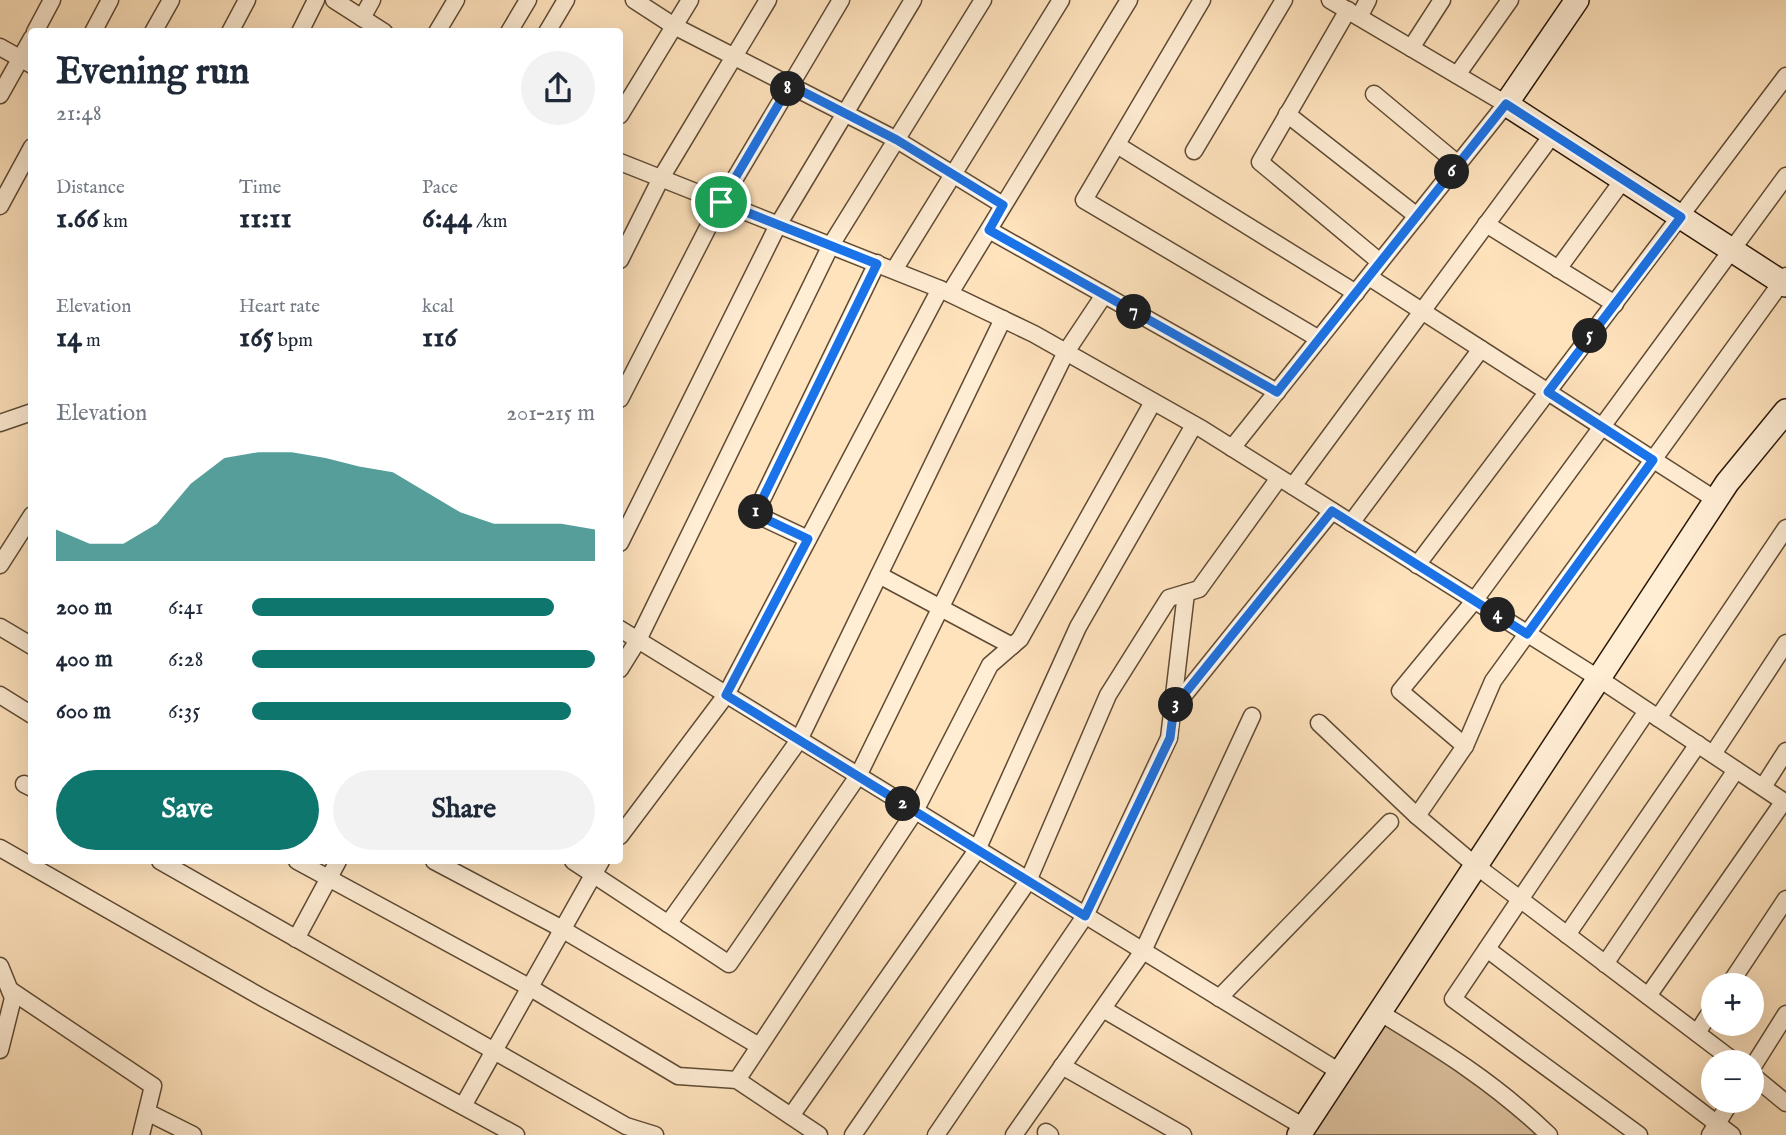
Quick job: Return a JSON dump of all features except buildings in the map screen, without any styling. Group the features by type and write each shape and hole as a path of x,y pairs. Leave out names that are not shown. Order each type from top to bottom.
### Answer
{"street":[{"path":"37,28 52,0"},
{"path":"95,28 110,0"},
{"path":"155,28 171,0"},
{"path":"232,28 247,0"},
{"path":"302,28 316,0"},
{"path":"334,0 372,26"},
{"path":"372,0 372,26"},
{"path":"439,28 456,0"},
{"path":"511,28 528,0"},
{"path":"549,28 566,0"},
{"path":"635,0 674,26 897,140 1003,205"},
{"path":"623,110 690,0"},
{"path":"623,254 661,178 768,0"},
{"path":"623,393 721,202 841,0"},
{"path":"623,537 778,225 913,0"},
{"path":"623,664 638,640 831,245 983,0"},
{"path":"894,270 1061,0"},
{"path":"623,832 726,695 808,539 945,291 989,230 1129,0"},
{"path":"1202,0 1084,200 1319,339"},
{"path":"1194,150 1284,0"},
{"path":"1330,0 1506,104 1731,250 1784,281 1493,681 1465,746 1417,816"},
{"path":"1368,0 1353,13 1287,114 1260,162 1380,262"},
{"path":"1411,48 1442,0"},
{"path":"1457,75 1510,0"},
{"path":"1232,449 1506,104 1577,0"},
{"path":"0,47 26,62 0,95"},
{"path":"1417,565 1786,76"},
{"path":"1374,94 1458,164"},
{"path":"1287,114 1416,216"},
{"path":"853,1135 1028,881 1108,695 1169,598 1199,589 1422,311 1553,134"},
{"path":"1117,145 1356,293"},
{"path":"0,206 28,154"},
{"path":"623,163 945,291 1066,352 1194,425 1286,482 1598,678 1785,802 1648,996"},
{"path":"1465,746 1400,691 1474,601 1786,176"},
{"path":"1558,269 1623,180"},
{"path":"1486,225 1615,304"},
{"path":"989,230 1277,392"},
{"path":"808,539 755,514 877,264"},
{"path":"1368,277 1716,500"},
{"path":"463,1106 596,867 668,924 729,964 858,776 1066,352 1104,295"},
{"path":"668,924 799,740 1003,319"},
{"path":"1351,523 1481,349"},
{"path":"737,1080 915,811 990,665 1020,639 1153,402"},
{"path":"1102,1009 1302,1131 1716,500 1786,411"},
{"path":"0,423 28,413"},
{"path":"791,1116 977,849 1078,627 1194,425"},
{"path":"1174,707 1332,511"},
{"path":"0,565 28,521"},
{"path":"1639,1135 1453,999 1520,899 1786,528"},
{"path":"879,575 1012,646"},
{"path":"936,1135 1085,916 1170,738 1186,593"},
{"path":"0,627 28,644"},
{"path":"623,631 1339,1072"},
{"path":"1713,754 1786,643"},
{"path":"0,695 28,712"},
{"path":"1014,1135 1143,951 1252,716"},
{"path":"1319,723 1417,816 1475,865 1719,1050"},
{"path":"1567,935 1698,744"},
{"path":"1763,787 1786,751"},
{"path":"1605,964 1736,770"},
{"path":"1219,998 1390,822"},
{"path":"0,848 262,998 516,1135"},
{"path":"165,864 626,1126 655,1135"},
{"path":"303,864 529,986 678,1076 737,1080 819,1135"},
{"path":"296,939 336,864"},
{"path":"439,864 561,929 759,1046"},
{"path":"1737,973 1786,899"},
{"path":"1487,949 1713,1129 1732,1135"},
{"path":"0,967 13,998 4,1021 0,1050"},
{"path":"10,990 153,1086 141,1135"},
{"path":"1379,1012 1472,1068 1509,1097 1549,1135"},
{"path":"1763,1050 1786,1014"},
{"path":"1697,1033 1701,1027"},
{"path":"1062,1066 1183,1135"},
{"path":"1764,1085 1786,1103"},
{"path":"147,1112 193,1135"},
{"path":"1713,1129 1723,1113"}],"shaded area":[{"path":"1377,1015 1508,1103 1537,1135 1300,1135"}],"route":[{"path":"790,85 897,140 1003,205 989,230 1277,392 1506,104 1681,217 1548,392 1653,460 1527,634 1332,511 1174,707 1170,738 1085,916 726,695 808,539 755,514 877,264 721,202 790,85"}]}
